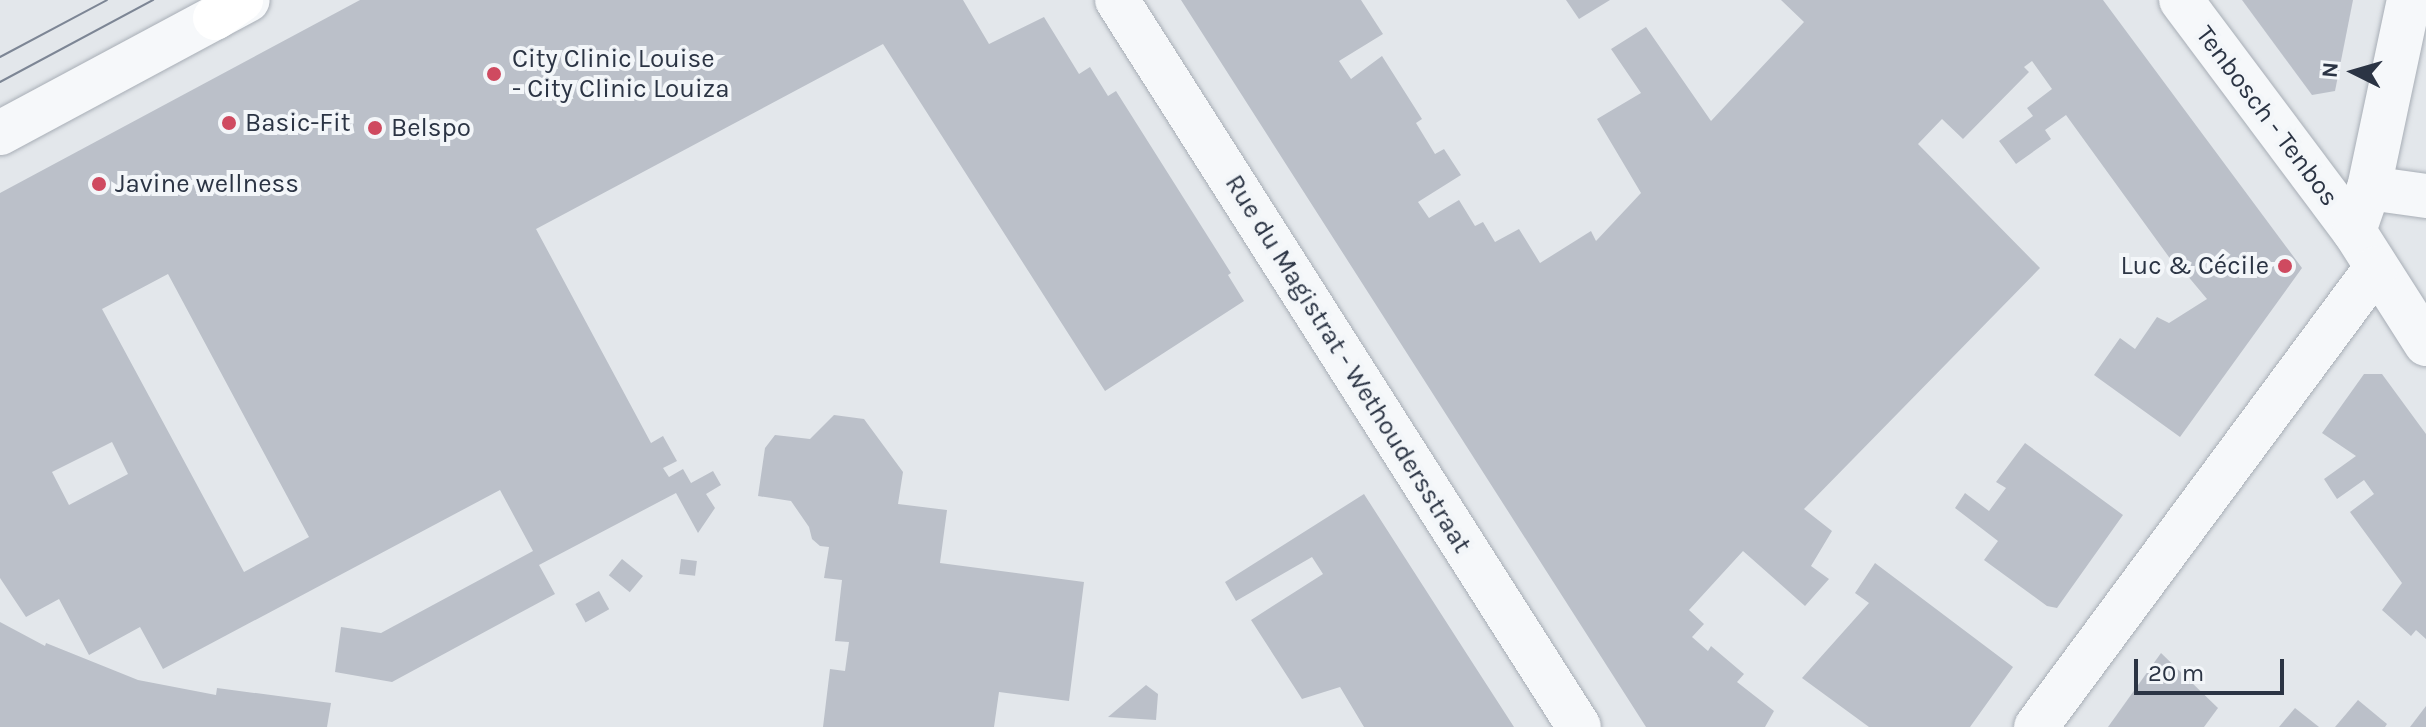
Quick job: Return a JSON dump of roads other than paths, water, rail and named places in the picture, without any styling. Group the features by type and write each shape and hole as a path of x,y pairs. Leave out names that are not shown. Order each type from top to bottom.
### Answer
{"street":[{"name":"Rue du Magistrat - Wethoudersstraat","path":"1117,0 1579,727"},
{"name":"Tenbosch - Tenbos","path":"2181,0 2354,231 2426,344"},
{"path":"2354,231 2369,188 2409,0"},
{"path":"0,133 235,6"},
{"path":"2369,188 2426,196"},
{"path":"2036,727 2376,268"}],"tram line":[{"path":"0,57 107,0"},
{"path":"0,82 153,0"}],"place":[{"name":"City Clinic Louise - City Clinic Louiza","path":"494,74"},
{"name":"Basic-Fit","path":"229,123"},
{"name":"Belspo","path":"375,128"},
{"name":"Javine wellness","path":"99,184"},
{"name":"Luc & Cécile","path":"2285,266"}]}
